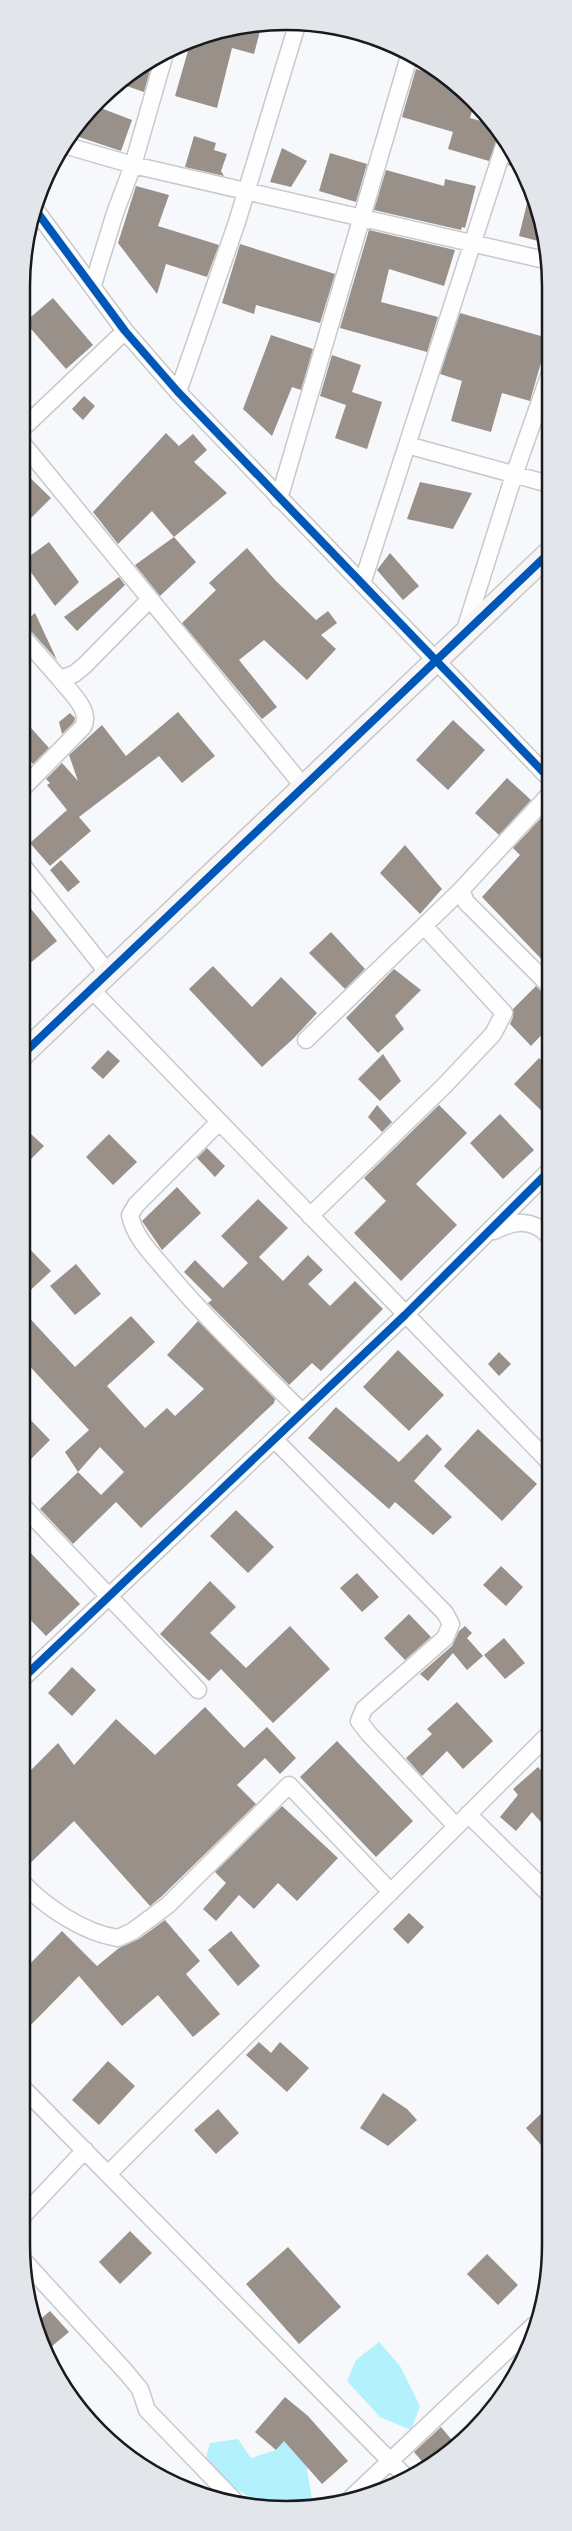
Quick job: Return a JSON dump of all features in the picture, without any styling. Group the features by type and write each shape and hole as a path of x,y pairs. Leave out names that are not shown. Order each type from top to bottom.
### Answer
{"street":[{"path":"178,392 246,192 295,31"},
{"path":"93,286 115,213 133,165 163,61"},
{"path":"279,499 408,61"},
{"path":"71,148 246,192 540,259"},
{"path":"362,584 503,150"},
{"path":"40,216 124,331 178,392 542,771"},
{"path":"30,421 124,331"},
{"path":"463,635 542,393"},
{"path":"407,445 542,482"},
{"path":"30,453 304,787"},
{"path":"30,1047 436,660 542,565"},
{"path":"60,679 74,674 84,666 150,599"},
{"path":"30,645 60,679 85,712 87,720 83,727 30,781"},
{"path":"306,1040 461,890 542,802"},
{"path":"30,875 108,973"},
{"path":"461,890 466,902 542,978"},
{"path":"310,1216 446,1085 493,1034 504,1013 424,926"},
{"path":"91,989 542,1455"},
{"path":"219,1122 136,1205 130,1216 132,1227 150,1252 199,1310 302,1412"},
{"path":"30,1671 405,1315 542,1178"},
{"path":"482,1237 511,1222 526,1223 542,1230"},
{"path":"274,1439 445,1613 451,1624 445,1638 364,1709 359,1721 456,1826"},
{"path":"30,1513 198,1690"},
{"path":"108,2174 542,1741"},
{"path":"30,1889 43,1900 90,1930 118,1938 133,1931 168,1905 289,1785 391,1892"},
{"path":"468,1814 542,1888"},
{"path":"30,2095 402,2473"},
{"path":"30,2208 85,2150"},
{"path":"31,2269 140,2389 147,2410 228,2494"},
{"path":"360,2489 526,2332"}],"water":[{"path":"379,2342 400,2366 420,2406 411,2430 380,2417 347,2381 356,2360"},
{"path":"291,2433 301,2434 312,2499 286,2501 252,2499 203,2468 210,2443 238,2439 251,2458 276,2450"}],"building":[{"path":"260,32 254,54 232,48 217,108 175,96 189,49 236,35"},
{"path":"150,69 144,92 127,86"},
{"path":"416,69 427,72 455,94 472,111 470,118 482,121 497,141 489,161 448,149 453,132 402,117"},
{"path":"102,108 132,120 121,151 78,137"},
{"path":"194,136 216,143 214,150 227,154 221,171 224,176 185,167"},
{"path":"282,148 307,161 291,187 270,182"},
{"path":"330,153 367,164 356,202 319,191"},
{"path":"386,170 444,186 445,179 476,186 465,228 462,227 461,230 374,210"},
{"path":"136,186 169,195 158,226 219,245 207,277 166,264 157,294 118,243"},
{"path":"527,202 538,241 519,236"},
{"path":"369,230 455,250 444,286 389,269 381,302 438,317 427,352 340,328"},
{"path":"240,244 335,274 320,323 256,305 254,314 222,303"},
{"path":"53,298 93,345 66,369 30,328 30,318"},
{"path":"460,313 542,336 542,359 530,401 502,393 491,432 451,421 462,381 440,374"},
{"path":"271,335 313,349 301,390 292,387 272,436 243,409"},
{"path":"332,355 361,365 352,392 382,402 367,449 335,438 346,405 320,396"},
{"path":"84,396 95,406 83,420 72,409"},
{"path":"166,433 179,446 193,434 207,450 194,462 227,493 174,537 152,511 118,544 93,512"},
{"path":"30,478 51,498 30,519"},
{"path":"420,482 472,493 453,529 407,519"},
{"path":"174,537 196,562 160,596 135,565"},
{"path":"49,542 79,582 55,606 30,571 30,556"},
{"path":"247,548 275,580 316,620 328,611 337,623 321,635 336,649 307,680 264,640 239,660 277,707 262,719 182,623 216,590 209,583"},
{"path":"390,553 419,586 403,600 377,570"},
{"path":"119,577 125,585 77,631 64,617"},
{"path":"35,613 57,660 30,630 30,617"},
{"path":"178,712 215,756 182,783 159,756 79,817 91,831 50,866 30,843 67,810 47,785 50,783 46,779 62,763 78,781 69,755 102,725 126,756"},
{"path":"70,713 75,718 74,722 62,734 59,722"},
{"path":"453,720 485,750 448,790 416,760"},
{"path":"30,727 49,748 33,764 30,761"},
{"path":"507,778 531,800 499,835 475,813"},
{"path":"542,817 542,960 482,897 520,855 513,848"},
{"path":"405,845 442,889 420,914 380,873"},
{"path":"61,860 80,882 68,892 50,870"},
{"path":"30,908 57,941 30,963"},
{"path":"331,932 365,969 345,989 309,953"},
{"path":"213,966 252,1007 281,977 317,1013 294,1038 262,1067 189,989"},
{"path":"394,969 421,990 395,1016 404,1029 378,1053 346,1018"},
{"path":"536,986 542,991 542,1034 531,1046 510,1024 513,1017 513,1009"},
{"path":"108,1050 120,1061 103,1079 91,1068"},
{"path":"383,1054 401,1081 380,1101 358,1079"},
{"path":"539,1058 542,1061 542,1111 514,1084"},
{"path":"377,1105 392,1122 382,1132 368,1117"},
{"path":"439,1105 467,1133 416,1184 457,1225 401,1281 354,1233 386,1201 364,1178"},
{"path":"500,1114 534,1150 503,1179 470,1143"},
{"path":"109,1134 137,1162 113,1185 86,1157"},
{"path":"30,1135 44,1146 30,1160"},
{"path":"207,1148 225,1166 215,1177 197,1158"},
{"path":"177,1187 201,1213 162,1250 142,1221"},
{"path":"258,1199 288,1228 259,1257 283,1281 308,1255 323,1270 308,1284 330,1306 355,1281 383,1309 321,1371 312,1363 289,1385 208,1303 212,1300 184,1272 195,1260 223,1288 248,1263 221,1236"},
{"path":"30,1249 51,1271 30,1291"},
{"path":"76,1264 101,1294 75,1315 50,1286"},
{"path":"131,1316 155,1342 107,1386 145,1428 167,1408 175,1416 204,1389 167,1355 198,1321 275,1399 274,1403 141,1528 116,1502 73,1544 40,1509 78,1472 65,1452 89,1430 30,1367 30,1319 75,1367","holes":["100,1447 124,1472 101,1495 78,1472"]},
{"path":"398,1350 444,1395 409,1431 363,1387"},
{"path":"499,1352 511,1364 499,1376 488,1364"},
{"path":"336,1407 399,1462 427,1434 442,1449 414,1481 452,1517 433,1535 395,1502 389,1509 308,1438"},
{"path":"30,1419 50,1440 30,1460"},
{"path":"478,1429 537,1484 502,1521 444,1466"},
{"path":"236,1510 274,1547 248,1573 210,1536"},
{"path":"30,1552 80,1604 46,1636 30,1619"},
{"path":"501,1566 523,1587 506,1606 483,1585"},
{"path":"357,1573 379,1597 362,1612 340,1588"},
{"path":"210,1581 236,1607 210,1633 246,1668 290,1626 330,1669 273,1723 221,1669 209,1681 160,1634"},
{"path":"409,1614 431,1637 405,1660 384,1638"},
{"path":"465,1626 472,1633 467,1638 483,1656 467,1670 453,1653 428,1681 420,1674 452,1646 459,1631"},
{"path":"504,1638 525,1663 505,1679 484,1655"},
{"path":"72,1667 96,1690 72,1716 48,1693"},
{"path":"457,1702 493,1741 463,1769 447,1751 422,1776 406,1758 432,1734 427,1729"},
{"path":"205,1707 244,1748 267,1727 296,1758 280,1774 265,1758 237,1785 256,1804 150,1906 74,1821 30,1863 30,1771 58,1743 74,1765 116,1719 155,1755"},
{"path":"337,1741 413,1821 376,1857 300,1777"},
{"path":"538,1767 542,1771 542,1823 532,1812 516,1831 500,1817 518,1795 513,1789"},
{"path":"282,1806 338,1858 297,1901 278,1883 254,1909 239,1895 216,1921 203,1909 226,1883 215,1872"},
{"path":"409,1913 424,1927 408,1944 393,1929"},
{"path":"165,1920 200,1961 186,1974 220,2014 193,2037 158,1995 122,2026 79,1976 30,2026 30,1964 62,1931 97,1966 119,1948 139,1939"},
{"path":"231,1931 260,1966 238,1986 208,1950"},
{"path":"259,2042 271,2053 280,2042 309,2068 287,2092 246,2055"},
{"path":"108,2061 135,2086 99,2125 72,2100"},
{"path":"383,2093 407,2109 417,2120 388,2146 360,2128"},
{"path":"218,2109 239,2133 216,2154 194,2130"},
{"path":"542,2113 542,2146 526,2128"},
{"path":"130,2231 152,2253 120,2284 99,2262"},
{"path":"288,2247 341,2307 299,2344 246,2284"},
{"path":"487,2254 518,2285 498,2305 467,2274"},
{"path":"50,2311 69,2332 51,2347 41,2318"},
{"path":"285,2397 308,2416 348,2461 322,2484 284,2441 276,2450 255,2432"},
{"path":"441,2427 452,2440 422,2462 414,2452"}],"cycle path":[{"path":"40,216 125,331 178,392 542,771"},
{"path":"30,1047 542,560"},
{"path":"30,1671 405,1315 542,1178"}]}
